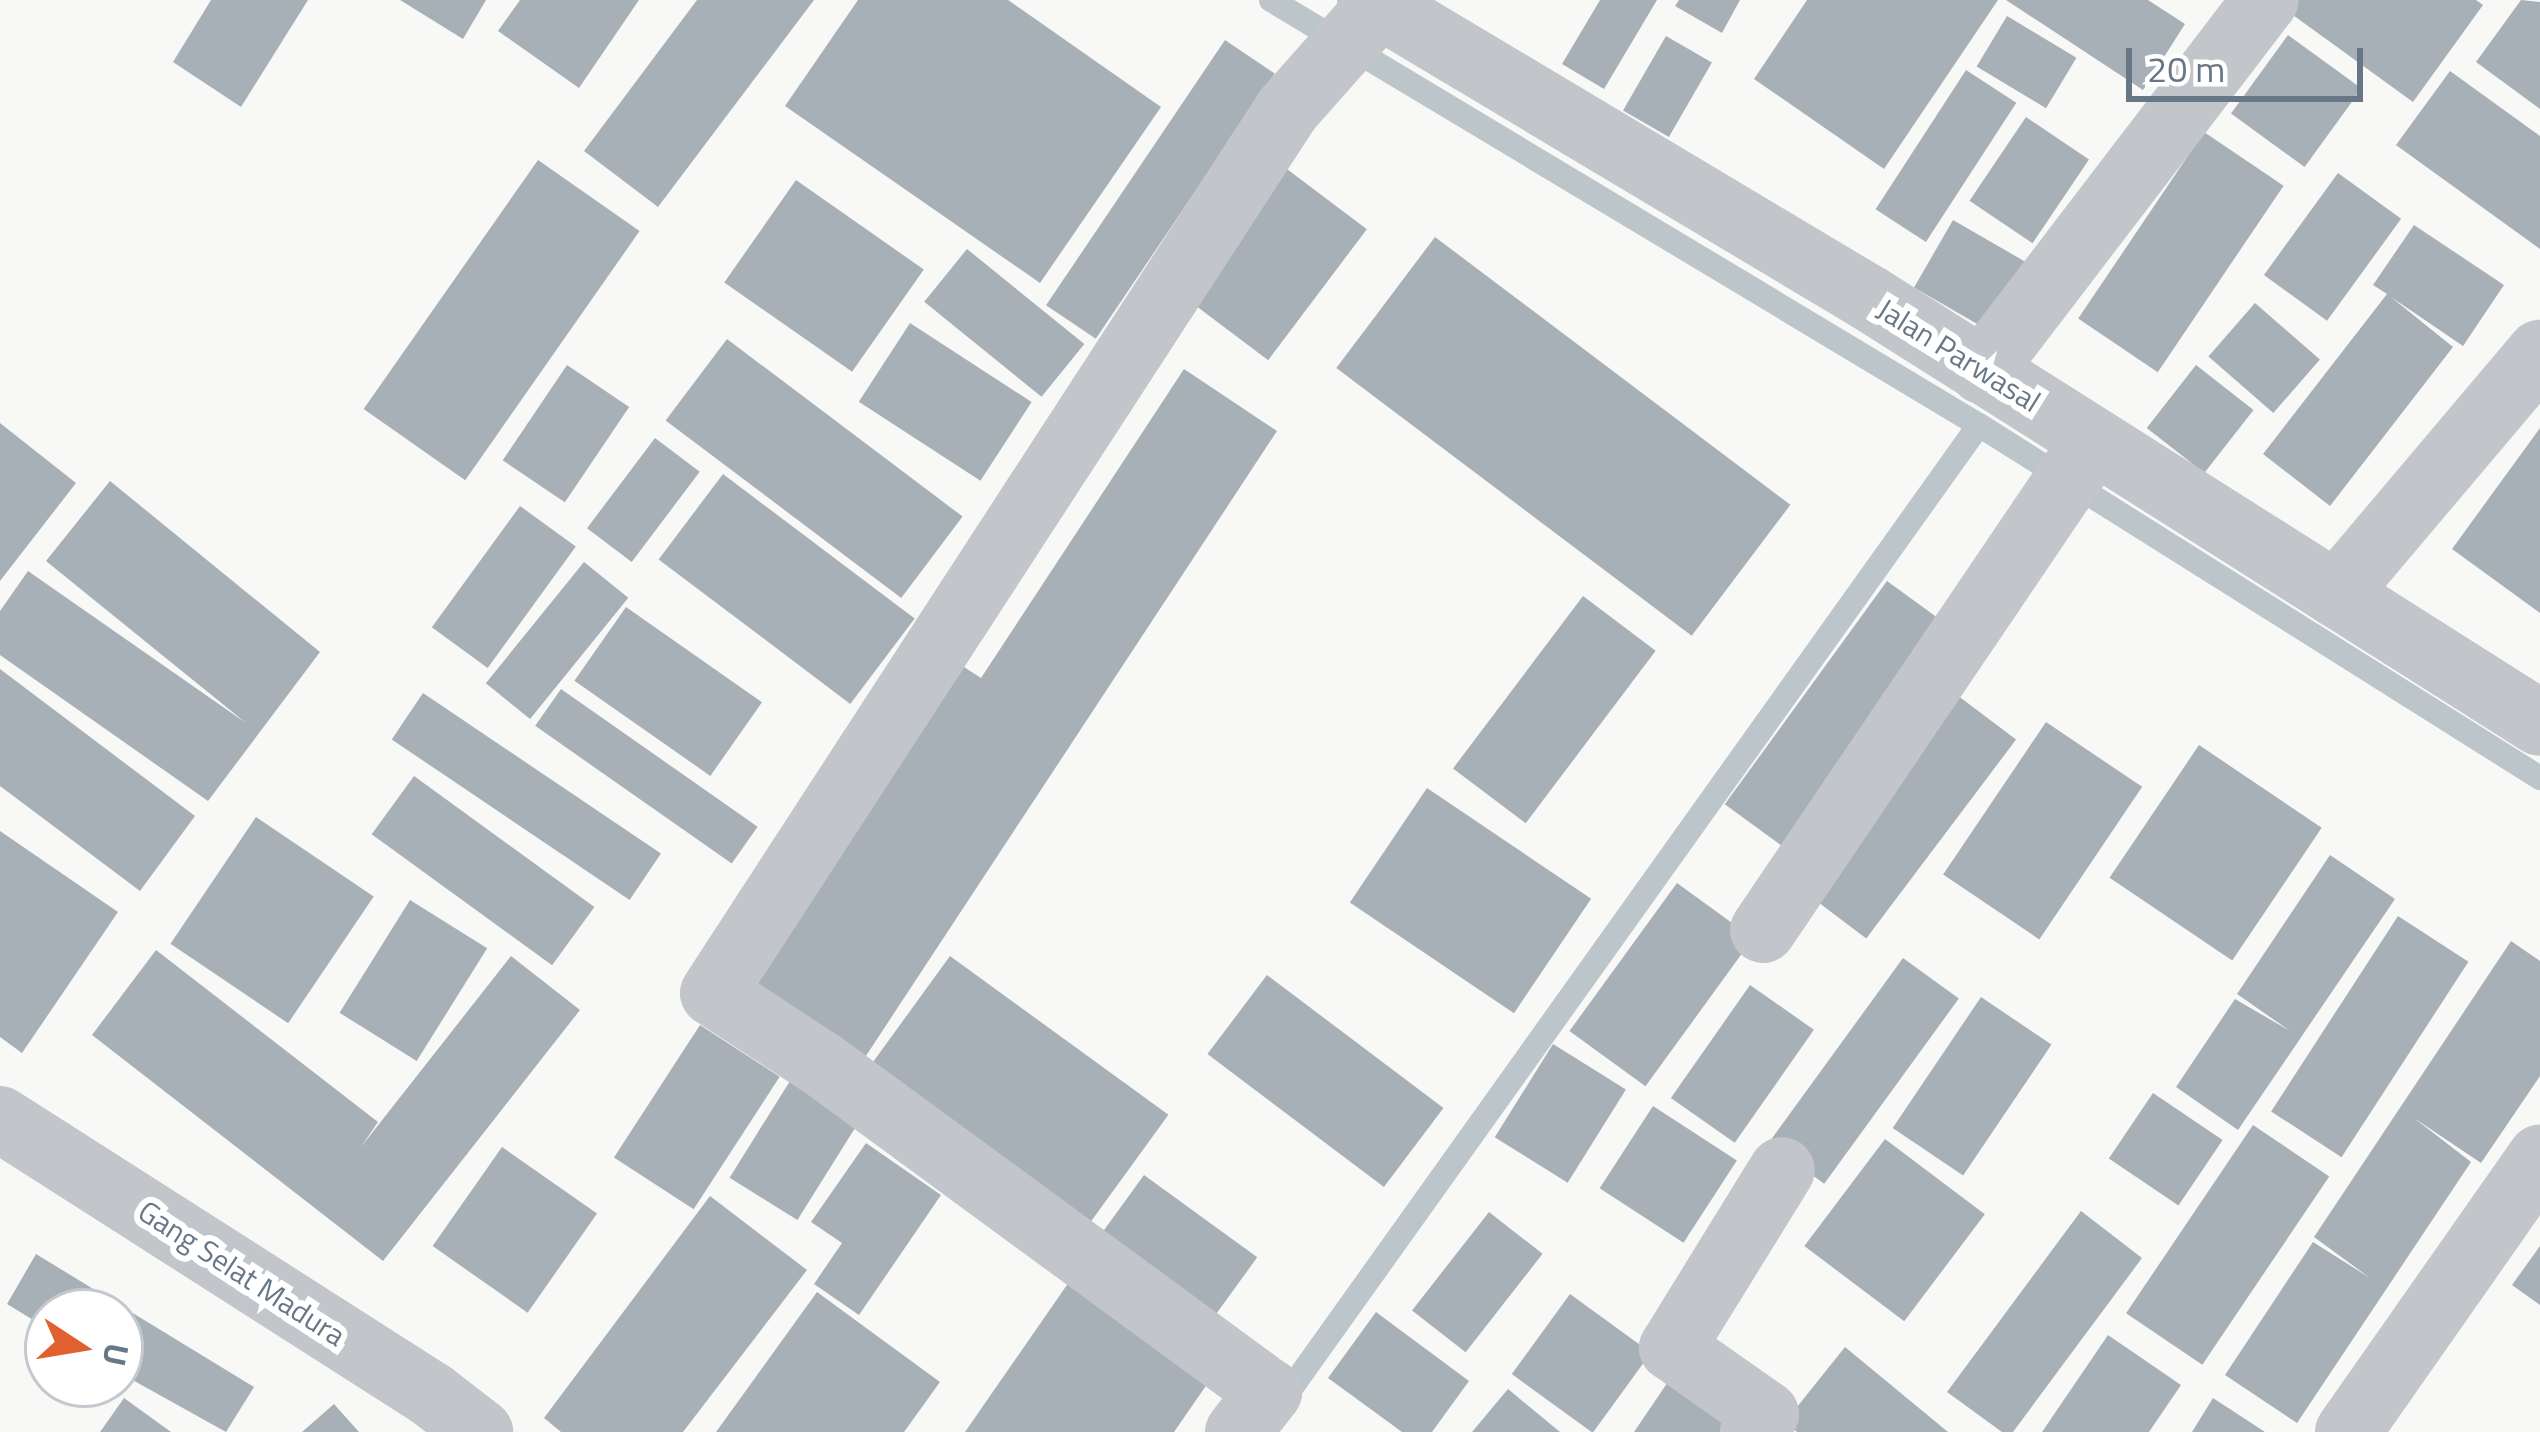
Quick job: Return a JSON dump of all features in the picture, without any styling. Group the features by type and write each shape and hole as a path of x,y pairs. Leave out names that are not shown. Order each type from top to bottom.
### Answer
{"street":[{"path":"1982,371 2266,0"},
{"path":"1238,1432 1269,1392 823,1065 713,993 1287,110 1371,11"},
{"name":"Jalan Parwasal","path":"1371,11 1982,371 2540,723"},
{"path":"2336,594 2540,353"},
{"path":"1763,930 2094,441"},
{"name":"Gang Selat Madura","path":"0,1119 431,1394 479,1432"},
{"path":"2348,1432 2540,1158"},
{"path":"1753,1432 1766,1414 1672,1348 1782,1169"}],"building":[{"path":"211,0 308,0 241,107 173,62"},
{"path":"400,0 486,0 463,39"},
{"path":"520,0 639,0 579,88 498,31"},
{"path":"697,0 814,0 658,207 584,151"},
{"path":"858,0 1008,0 1161,107 1040,283 785,106"},
{"path":"1600,0 1657,0 1604,89 1562,64"},
{"path":"1679,0 1740,0 1722,33 1675,6"},
{"path":"1807,0 1998,0 1884,169 1754,79"},
{"path":"2006,0 2148,0 2185,24 2143,90"},
{"path":"2294,0 2476,0 2483,5 2413,102 2286,10"},
{"path":"2521,0 2540,2 2540,109 2476,62"},
{"path":"2007,16 2076,58 2046,108 1977,67"},
{"path":"2288,35 2362,88 2305,167 2231,113"},
{"path":"1666,36 1712,62 1669,137 1623,110"},
{"path":"1225,40 1275,74 1096,339 1046,305"},
{"path":"1966,70 2016,103 1926,242 1876,209"},
{"path":"2450,71 2540,136 2540,249 2396,145"},
{"path":"2026,117 2089,159 2033,243 1970,201"},
{"path":"2204,132 2284,186 2158,372 2078,319"},
{"path":"538,160 640,231 465,480 364,409"},
{"path":"1275,160 1367,229 1268,360 1176,291"},
{"path":"2338,173 2401,219 2327,321 2264,275"},
{"path":"796,180 924,269 852,372 724,282"},
{"path":"1953,220 2034,266 1995,334 1914,288"},
{"path":"2414,225 2504,285 2463,346 2391,297 2453,347 2330,506 2263,454 2387,294 2373,285"},
{"path":"1435,237 1790,505 1692,636 1336,368"},
{"path":"967,249 1084,344 1042,397 924,302"},
{"path":"2255,303 2320,359 2273,413 2208,357"},
{"path":"910,323 1032,402 980,481 859,402"},
{"path":"727,339 963,517 901,598 666,420"},
{"path":"567,365 629,407 565,502 503,460"},
{"path":"2196,365 2254,410 2204,473 2147,428"},
{"path":"1184,369 1277,431 858,1068 748,995 964,667 981,678"},
{"path":"0,423 76,483 0,581"},
{"path":"2540,428 2540,613 2452,549"},
{"path":"655,438 700,472 632,562 587,528"},
{"path":"723,474 915,618 850,704 659,559"},
{"path":"110,481 320,652 208,801 0,655 0,611 28,571 246,723 46,561"},
{"path":"520,506 576,547 488,668 432,627"},
{"path":"584,562 628,598 530,719 486,683"},
{"path":"1887,581 1958,633 1796,856 1725,804"},
{"path":"1583,596 1656,651 1526,823 1453,769"},
{"path":"626,607 762,702 710,776 574,681"},
{"path":"0,669 195,816 140,891 0,786"},
{"path":"1945,686 2016,740 1866,938 1795,885"},
{"path":"561,689 758,827 732,864 535,726"},
{"path":"423,693 661,853 630,900 392,739"},
{"path":"2046,722 2142,787 2039,939 1943,875"},
{"path":"2199,745 2322,828 2232,960 2110,878"},
{"path":"414,776 594,907 552,965 372,834"},
{"path":"1427,788 1591,899 1514,1013 1350,902"},
{"path":"256,817 374,896 288,1023 170,944"},
{"path":"0,831 118,912 22,1053 0,1037"},
{"path":"2330,855 2395,899 2238,1130 2176,1087 2235,999 2290,1031 2237,994"},
{"path":"1677,883 1753,938 1645,1086 1569,1031"},
{"path":"410,900 487,948 417,1061 340,1013"},
{"path":"2398,916 2468,962 2342,1157 2271,1111"},
{"path":"2511,941 2540,961 2540,1076 2481,1163 2414,1118 2471,1162 2297,1423 2225,1375 2313,1242 2370,1278 2314,1237"},
{"path":"156,950 378,1122 361,1147 511,956 580,1010 383,1261 92,1035"},
{"path":"950,956 1168,1115 1082,1234 864,1075"},
{"path":"1903,958 1959,999 1824,1184 1768,1143"},
{"path":"1267,975 1443,1108 1384,1187 1207,1054"},
{"path":"1750,985 1814,1030 1735,1143 1671,1098"},
{"path":"1981,997 2051,1045 1963,1176 1893,1128"},
{"path":"700,1025 780,1077 694,1209 614,1158"},
{"path":"1553,1044 1626,1090 1568,1183 1495,1137"},
{"path":"790,1081 858,1123 797,1220 730,1178"},
{"path":"2153,1093 2223,1140 2178,1205 2109,1158"},
{"path":"1653,1106 1737,1160 1683,1243 1600,1188"},
{"path":"2253,1125 2329,1176 2202,1365 2126,1313"},
{"path":"1885,1139 1985,1214 1904,1321 1804,1246"},
{"path":"866,1143 941,1195 859,1315 814,1284 842,1243 811,1222"},
{"path":"502,1147 597,1214 528,1313 433,1246"},
{"path":"1144,1175 1257,1257 1216,1315 1102,1232"},
{"path":"710,1196 807,1270 683,1432 561,1432 544,1418"},
{"path":"2081,1211 2142,1258 2013,1432 2002,1432 1947,1392"},
{"path":"1489,1212 1543,1254 1466,1352 1412,1311"},
{"path":"2540,1246 2540,1305 2512,1285"},
{"path":"36,1254 92,1288 24,1288 24,1314 7,1304"},
{"path":"1069,1282 1210,1380 1174,1432 965,1432"},
{"path":"817,1292 940,1382 904,1432 716,1432"},
{"path":"1570,1294 1651,1353 1593,1432 1512,1374"},
{"path":"1376,1312 1469,1381 1432,1432 1402,1432 1328,1378"},
{"path":"144,1320 254,1387 226,1432 144,1386"},
{"path":"2108,1335 2181,1385 2149,1432 2042,1432"},
{"path":"1845,1347 1948,1432 1797,1432 1785,1422"},
{"path":"1674,1373 1735,1432 1634,1432"},
{"path":"1508,1389 1560,1432 1472,1432"},
{"path":"2213,1398 2265,1432 2192,1432"},
{"path":"334,1404 359,1432 302,1432"},
{"path":"117,1408 138,1408 171,1432 100,1432"}],"waterway":[{"path":"1271,0 1979,425 2540,778"},
{"path":"1282,1401 1979,425"}]}
